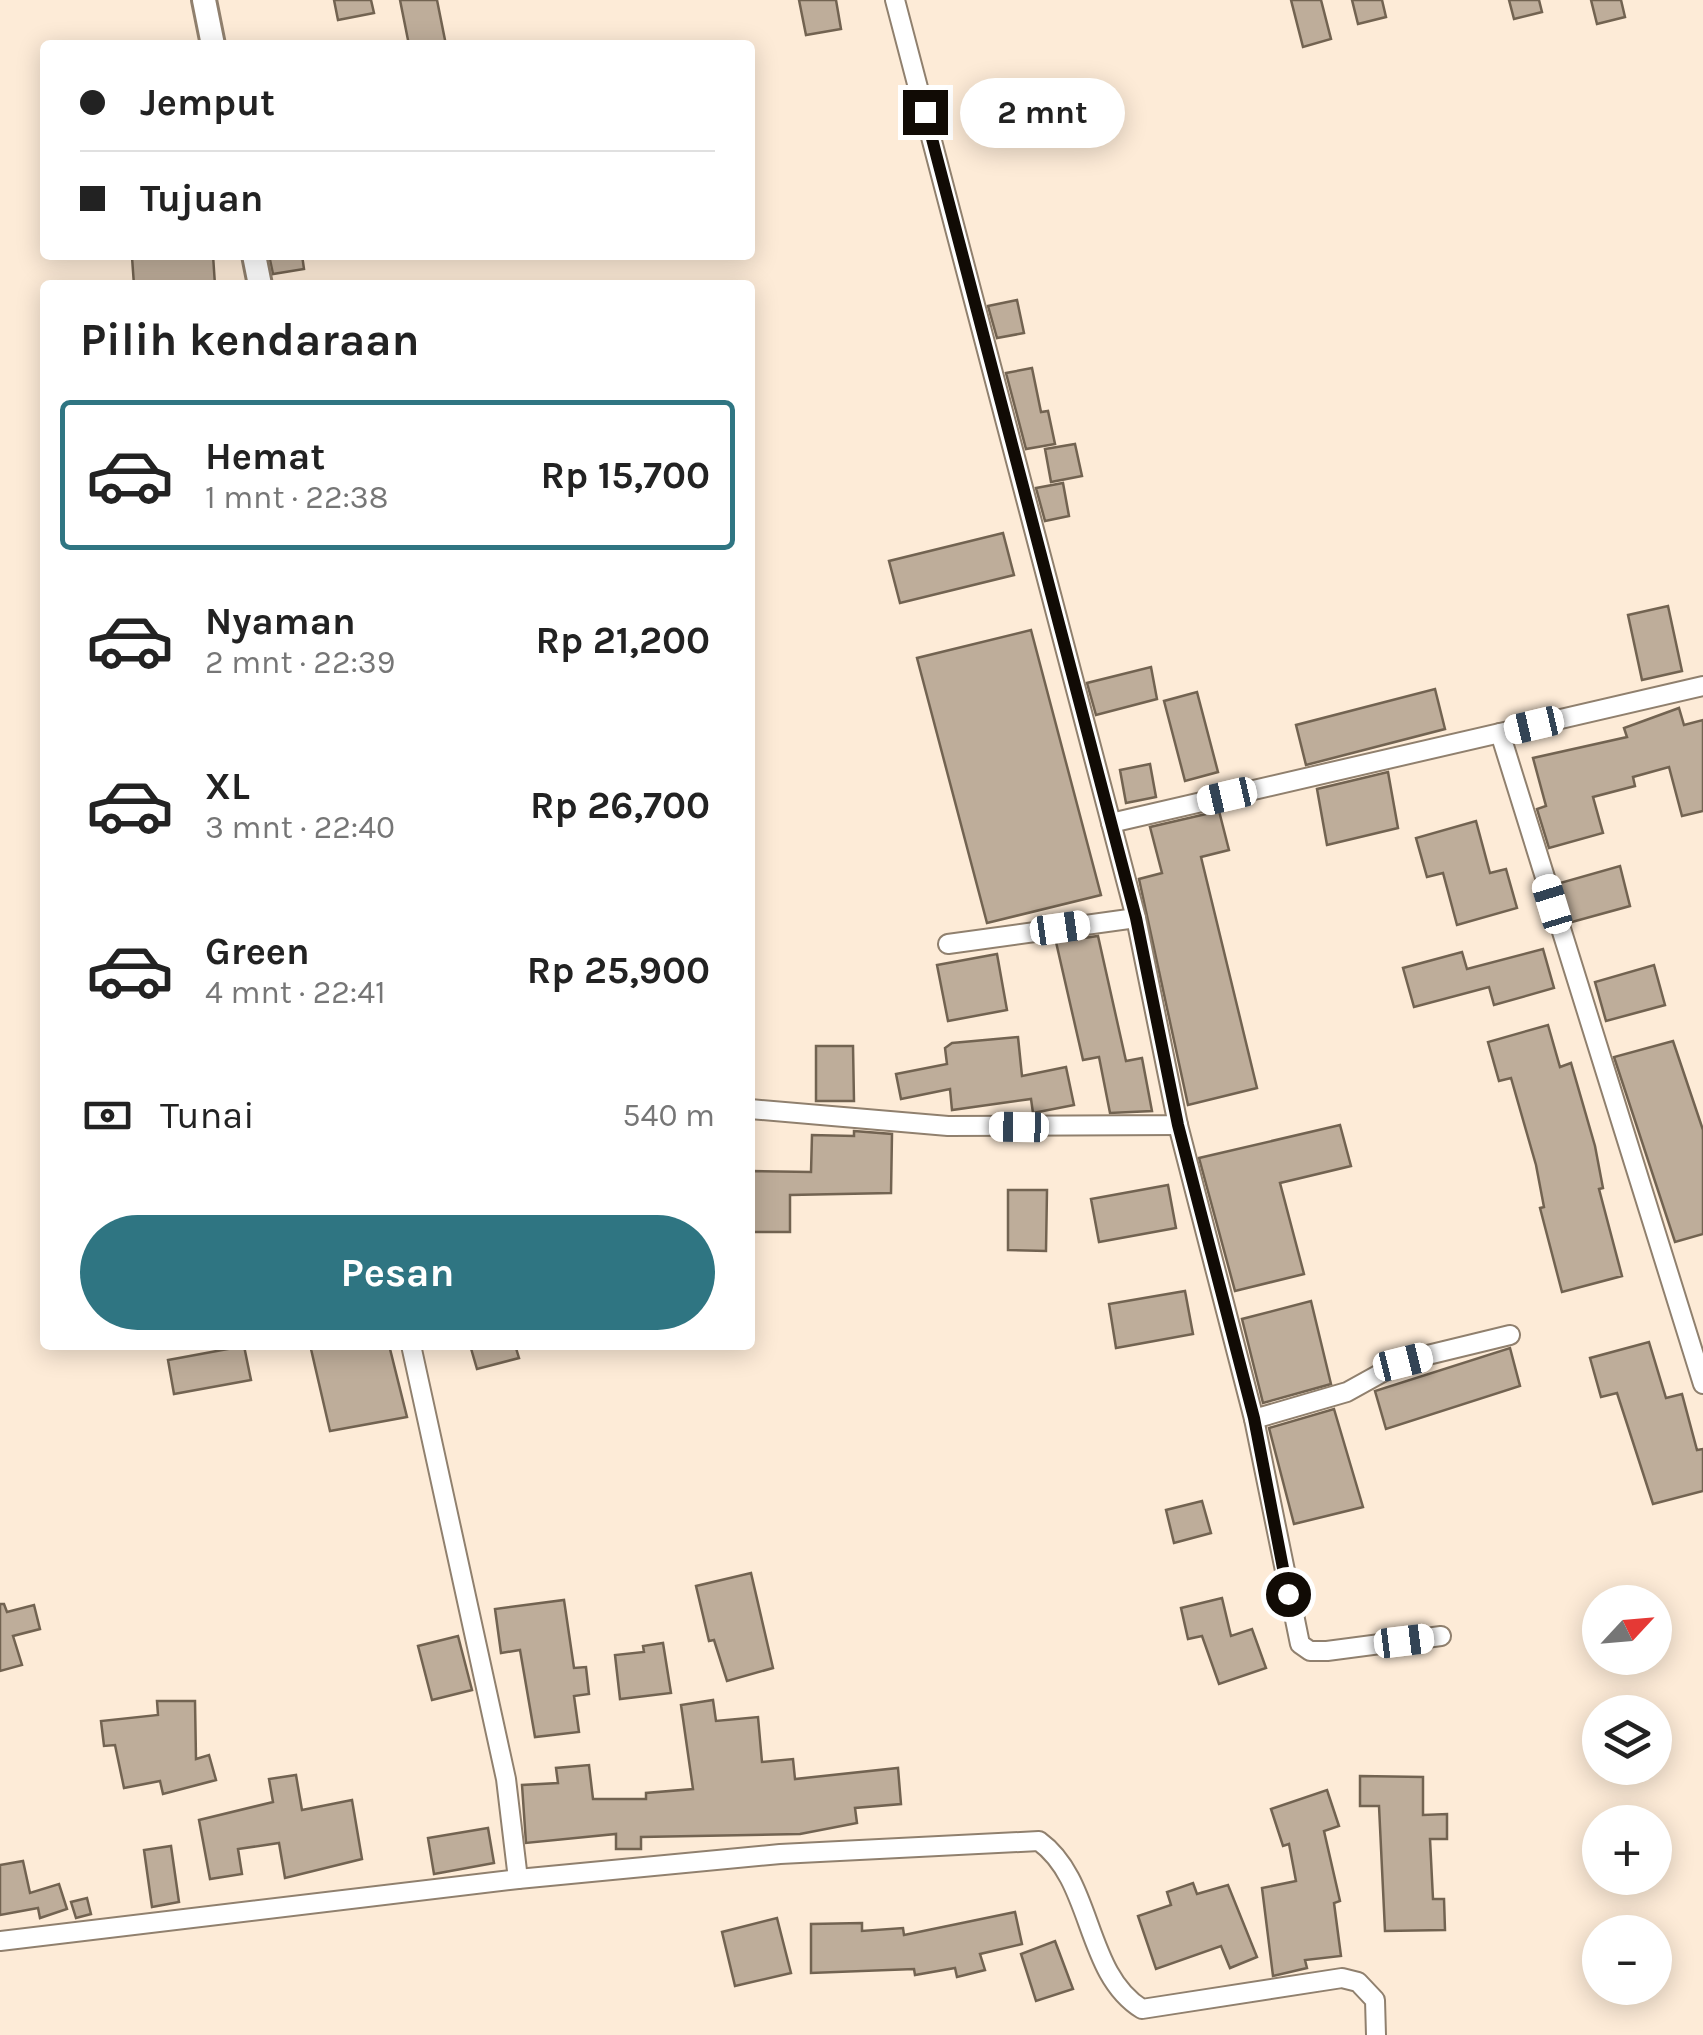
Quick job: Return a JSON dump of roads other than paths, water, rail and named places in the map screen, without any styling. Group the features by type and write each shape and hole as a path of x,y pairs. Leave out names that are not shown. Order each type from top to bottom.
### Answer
{"street":[{"path":"204,0 212,40"},
{"path":"895,0 1136,918 1178,1125 1254,1418 1294,1627 1304,1649 1327,1651 1442,1636"},
{"path":"1110,824 1703,686"},
{"path":"1500,733 1703,1384"},
{"path":"948,944 1136,918"},
{"path":"755,1109 948,1126 1178,1125"},
{"path":"1254,1418 1347,1392 1403,1362 1510,1336"},
{"path":"412,1350 506,1779 518,1879"},
{"path":"0,1941 518,1879 780,1854 1043,1843 1063,1870 1115,1984 1142,2009 1342,1978 1358,1982 1375,2000 1376,2035"}]}
